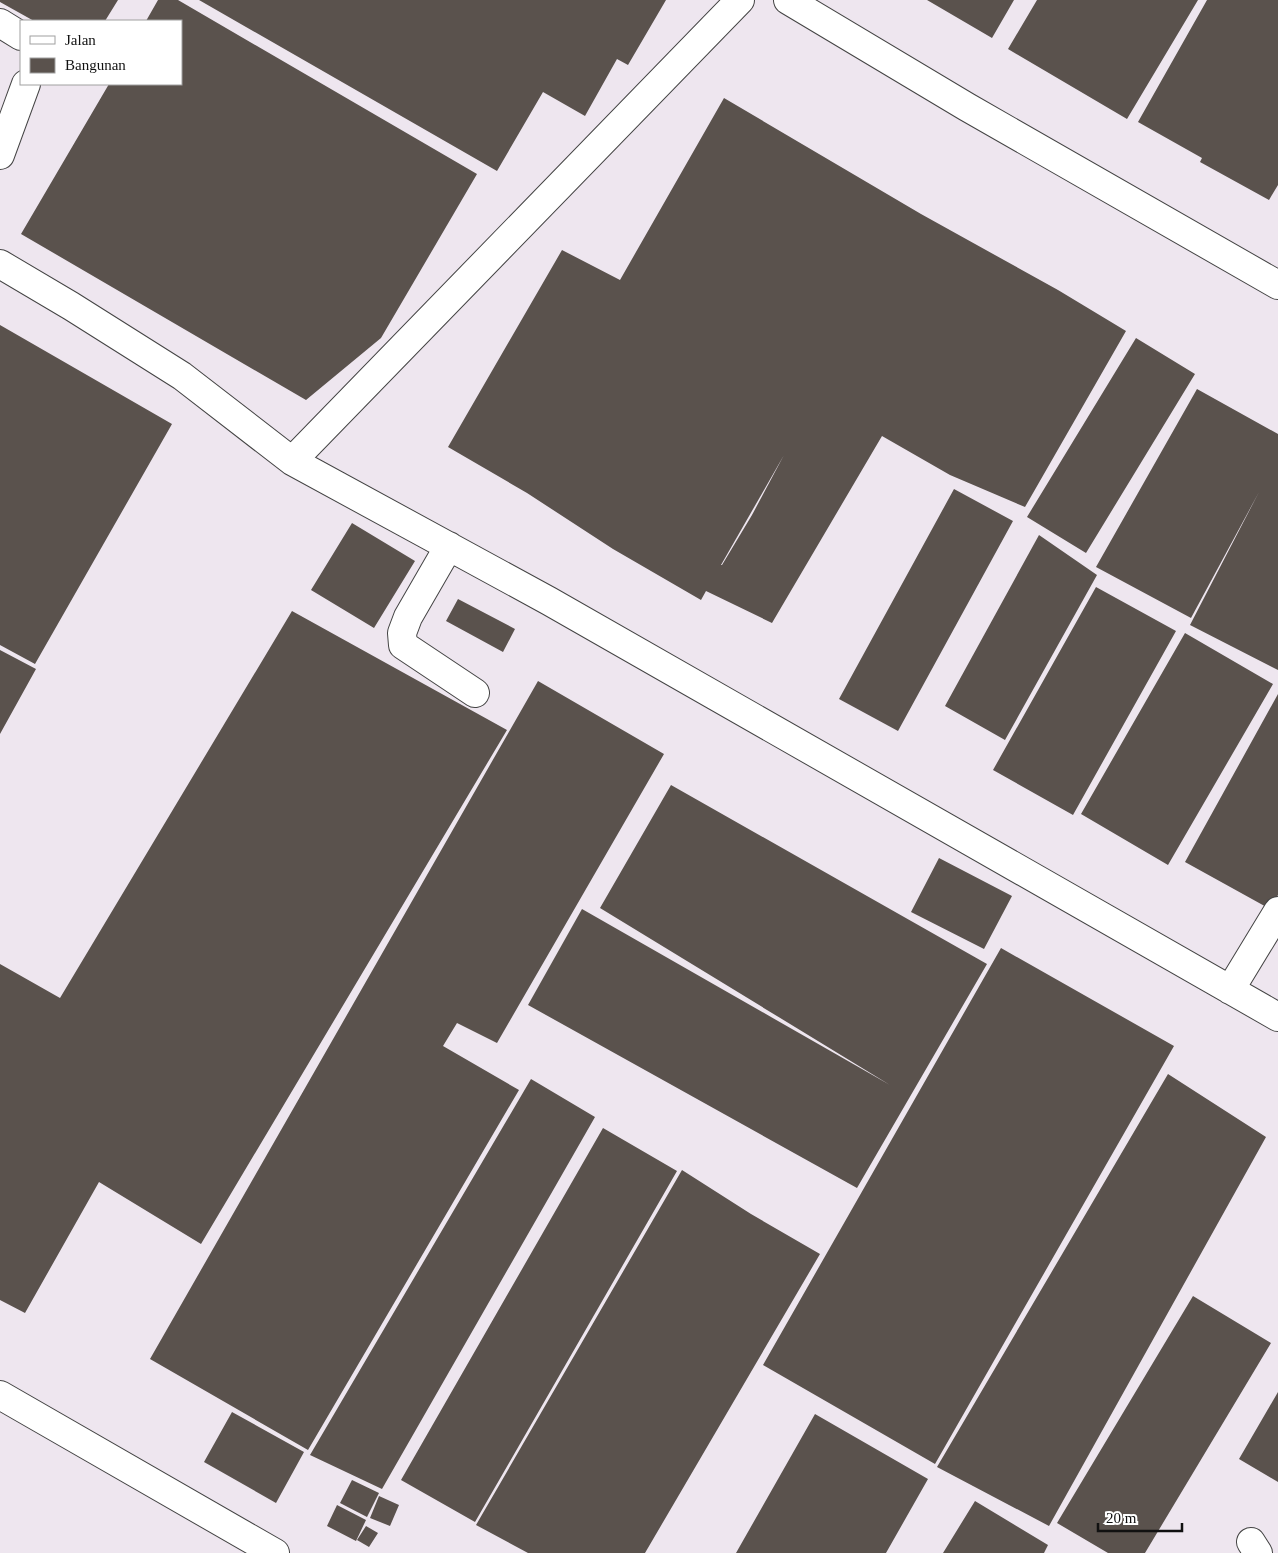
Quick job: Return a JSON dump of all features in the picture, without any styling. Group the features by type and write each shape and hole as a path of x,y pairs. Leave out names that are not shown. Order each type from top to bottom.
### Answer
{"lane":[{"path":"292,460 740,0"},
{"path":"788,0 967,107 1278,285"},
{"path":"0,23 20,35"},
{"path":"0,155 26,85"},
{"path":"0,264 182,376 292,460 566,611 1278,1017"},
{"path":"449,546 408,617 402,633 403,645 475,693"},
{"path":"1230,990 1268,950 1278,911"},
{"path":"0,1395 275,1553"}],"shaded area":[{"path":"0,0 1278,0 1278,1553 0,1553"}],"building":[{"path":"0,0 118,0 106,20 32,20 0,2"},
{"path":"158,0 178,0 477,174 381,338 306,400 21,234 108,85 182,85 182,20 147,20"},
{"path":"199,0 666,0 628,65 617,59 585,116 543,92 497,171"},
{"path":"927,0 1014,0 992,38"},
{"path":"1037,0 1198,0 1127,119 1008,49"},
{"path":"1207,0 1278,0 1278,185 1269,200 1200,162 1202,158 1138,122"},
{"path":"724,98 921,214 1058,290 1126,331 1025,507 950,475 882,436 772,623 706,591 701,600 613,549 527,493 448,447 562,250 620,280","holes":["784,455 752,515 721,565"]},
{"path":"0,325 172,424 35,664 0,645"},
{"path":"1136,338 1195,374 1086,553 1027,517"},
{"path":"1197,389 1278,434 1278,670 1190,625 1259,492 1191,618 1096,567"},
{"path":"954,489 1013,521 898,731 839,699"},
{"path":"352,523 415,561 374,628 311,590"},
{"path":"1039,535 1097,575 1005,740 945,706"},
{"path":"1096,587 1176,631 1073,815 993,770"},
{"path":"458,599 515,629 503,652 446,621"},
{"path":"292,611 507,730 201,1244 99,1182 25,1313 0,1300 0,964 60,998"},
{"path":"1185,633 1273,684 1168,865 1081,814"},
{"path":"0,650 36,669 0,734"},
{"path":"538,681 664,754 497,1043 457,1023 443,1046 519,1090 308,1450 150,1359"},
{"path":"1278,694 1278,895 1270,909 1185,862"},
{"path":"671,785 987,964 857,1188 528,1005 582,909 890,1085 600,908"},
{"path":"939,858 1012,896 984,949 911,912"},
{"path":"1001,948 1174,1046 935,1464 763,1365"},
{"path":"1168,1074 1266,1137 1049,1526 937,1467"},
{"path":"531,1079 595,1117 382,1489 310,1455"},
{"path":"603,1128 677,1171 475,1522 401,1480"},
{"path":"682,1170 751,1214 820,1254 645,1553 528,1553 476,1525"},
{"path":"1193,1296 1271,1343 1145,1553 1108,1553 1057,1523"},
{"path":"1278,1392 1278,1482 1239,1459"},
{"path":"232,1412 304,1452 276,1503 204,1462"},
{"path":"815,1414 928,1479 886,1553 736,1553"},
{"path":"352,1480 379,1493 367,1517 340,1503"},
{"path":"379,1496 399,1505 390,1526 370,1518"},
{"path":"975,1501 1048,1545 1044,1553 943,1553"},
{"path":"337,1505 366,1520 356,1541 327,1526"},
{"path":"366,1526 378,1533 369,1547 357,1540"}]}
